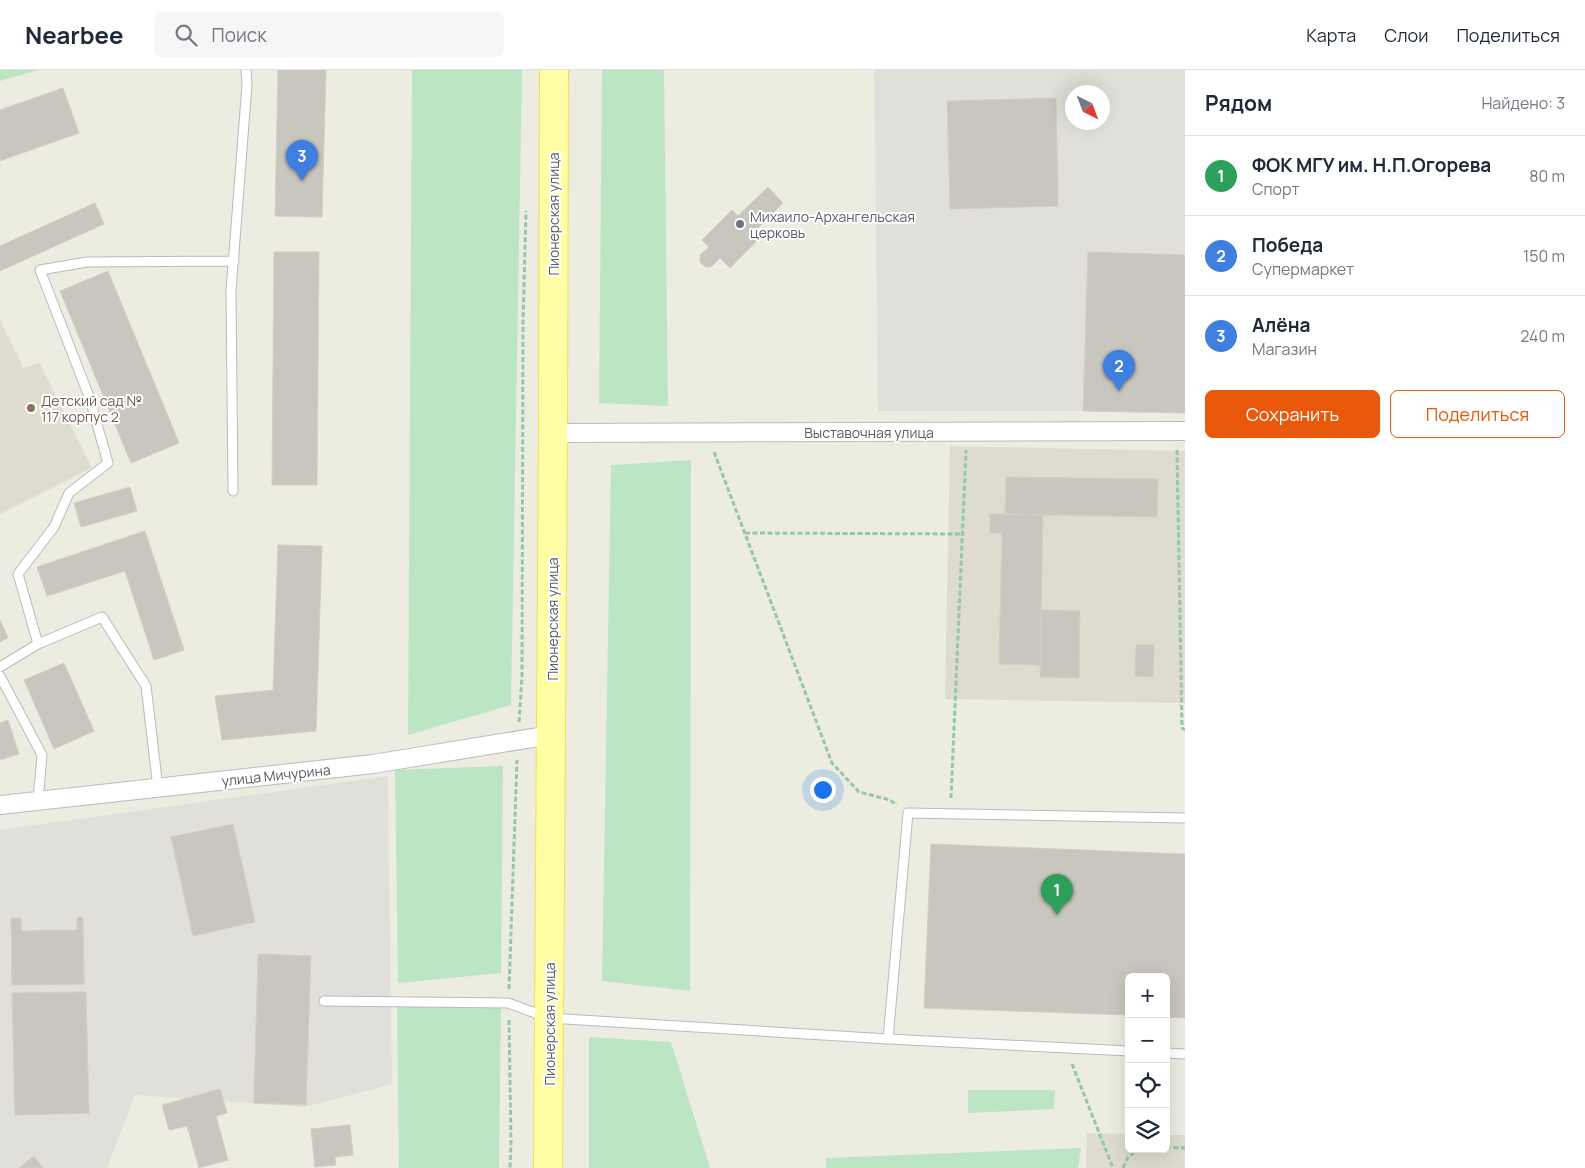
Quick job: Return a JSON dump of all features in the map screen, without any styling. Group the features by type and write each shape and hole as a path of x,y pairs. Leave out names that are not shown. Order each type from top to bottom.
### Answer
{"main road":[{"name":"Пионерская улица","path":"548,1168 554,70"}],"street":[{"name":"Выставочная улица","path":"553,433 1181,431"},
{"name":"улица Мичурина","path":"0,805 373,764 551,735"}],"lane":[{"path":"232,491 231,291 247,85 246,70"},
{"path":"38,644 18,574 54,526 68,493 108,463 90,399 40,270 87,262 234,261"},
{"path":"0,667 38,644 102,617 146,686 158,788"},
{"path":"0,676 42,755 38,801"},
{"path":"888,1039 908,813 1185,818"},
{"path":"324,1001 508,1003 549,1018 888,1039 1125,1051"},
{"path":"1170,1053 1185,1054"}],"path":[{"path":"510,1168 508,1003 517,740 522,677 523,322 526,207"},
{"path":"1181,431 1182,728 1185,730"},
{"path":"950,814 966,432"},
{"path":"707,433 832,763 859,792 890,800 908,813"},
{"path":"745,533 962,534"},
{"path":"1065,1048 1113,1168"},
{"path":"1170,1147 1185,1148"},
{"path":"1123,1168 1128,1157 1134,1153"}],"shaded area":[{"path":"874,70 1185,70 1185,413 878,411"},
{"name":"Детский сад № 117 корпус 2","path":"0,320 24,369 39,362 92,468 0,514"},
{"path":"950,446 1185,451 1185,703 945,699"},
{"path":"388,776 392,1084 305,1107 135,1095 107,1168 0,1168 0,830"},
{"path":"1087,1133 1125,1134 1125,1153 1170,1153 1170,1135 1185,1135 1185,1168 1086,1168"}],"green space":[{"path":"0,70 38,70 0,81"},
{"path":"412,70 522,70 511,705 408,735"},
{"path":"602,70 664,70 668,406 599,403"},
{"path":"691,460 690,991 602,981 611,465"},
{"path":"503,766 501,973 398,983 395,770"},
{"path":"397,1007 501,1008 499,1168 399,1168"},
{"path":"589,1037 671,1042 710,1168 589,1168"},
{"path":"968,1090 1055,1090 1054,1109 968,1113"},
{"path":"1081,1148 1078,1168 826,1168 826,1158"}],"building":[{"path":"278,70 326,70 322,217 275,216"},
{"path":"63,88 79,133 0,161 0,110"},
{"path":"1056,98 1058,206 950,209 947,101"},
{"name":"Михаило-Архангельская церковь","path":"768,187 783,203 754,232 760,238 730,268 720,258 711,267 706,267 702,264 700,255 709,247 702,240 732,210 738,216"},
{"path":"95,203 104,224 0,271 0,246"},
{"path":"274,252 319,252 317,485 272,485"},
{"path":"1088,252 1185,255 1185,413 1083,411"},
{"path":"108,271 179,443 131,463 60,291"},
{"path":"1006,477 1158,479 1157,517 1005,514"},
{"path":"130,487 137,511 81,527 74,503"},
{"path":"990,514 1043,515 1040,665 999,664 1002,533 990,533"},
{"path":"145,531 184,650 154,660 125,571 47,596 37,567"},
{"path":"278,545 322,546 316,731 222,740 215,696 273,690"},
{"path":"1041,610 1080,611 1079,678 1040,677"},
{"path":"0,620 8,638 0,642"},
{"path":"1136,645 1154,645 1153,677 1135,676"},
{"path":"64,663 94,731 54,749 24,680"},
{"path":"8,720 19,754 0,760 0,723"},
{"path":"233,824 255,922 193,936 171,837"},
{"path":"931,844 1185,854 1185,1018 1170,1017 1170,973 1125,973 1125,1015 924,1008"},
{"path":"77,917 83,917 84,984 12,985 11,918 21,918 21,931 77,930"},
{"path":"258,954 311,956 306,1105 254,1103"},
{"path":"86,992 89,1113 15,1115 12,993"},
{"path":"220,1089 227,1113 216,1116 228,1160 199,1168 187,1126 169,1130 162,1105"},
{"path":"350,1125 353,1155 335,1157 336,1165 315,1167 311,1129"},
{"path":"34,1156 43,1168 19,1168"}],"place":[{"name":"Алёна","path":"302,181"},
{"name":"Михаило-Архангельская церковь","path":"740,224"},
{"name":"Победа","path":"1119,391"},
{"name":"Детский сад № 117 корпус 2","path":"31,408"},
{"name":"ФОК МГУ им. Н.П.Огорева","path":"1057,915"}]}
